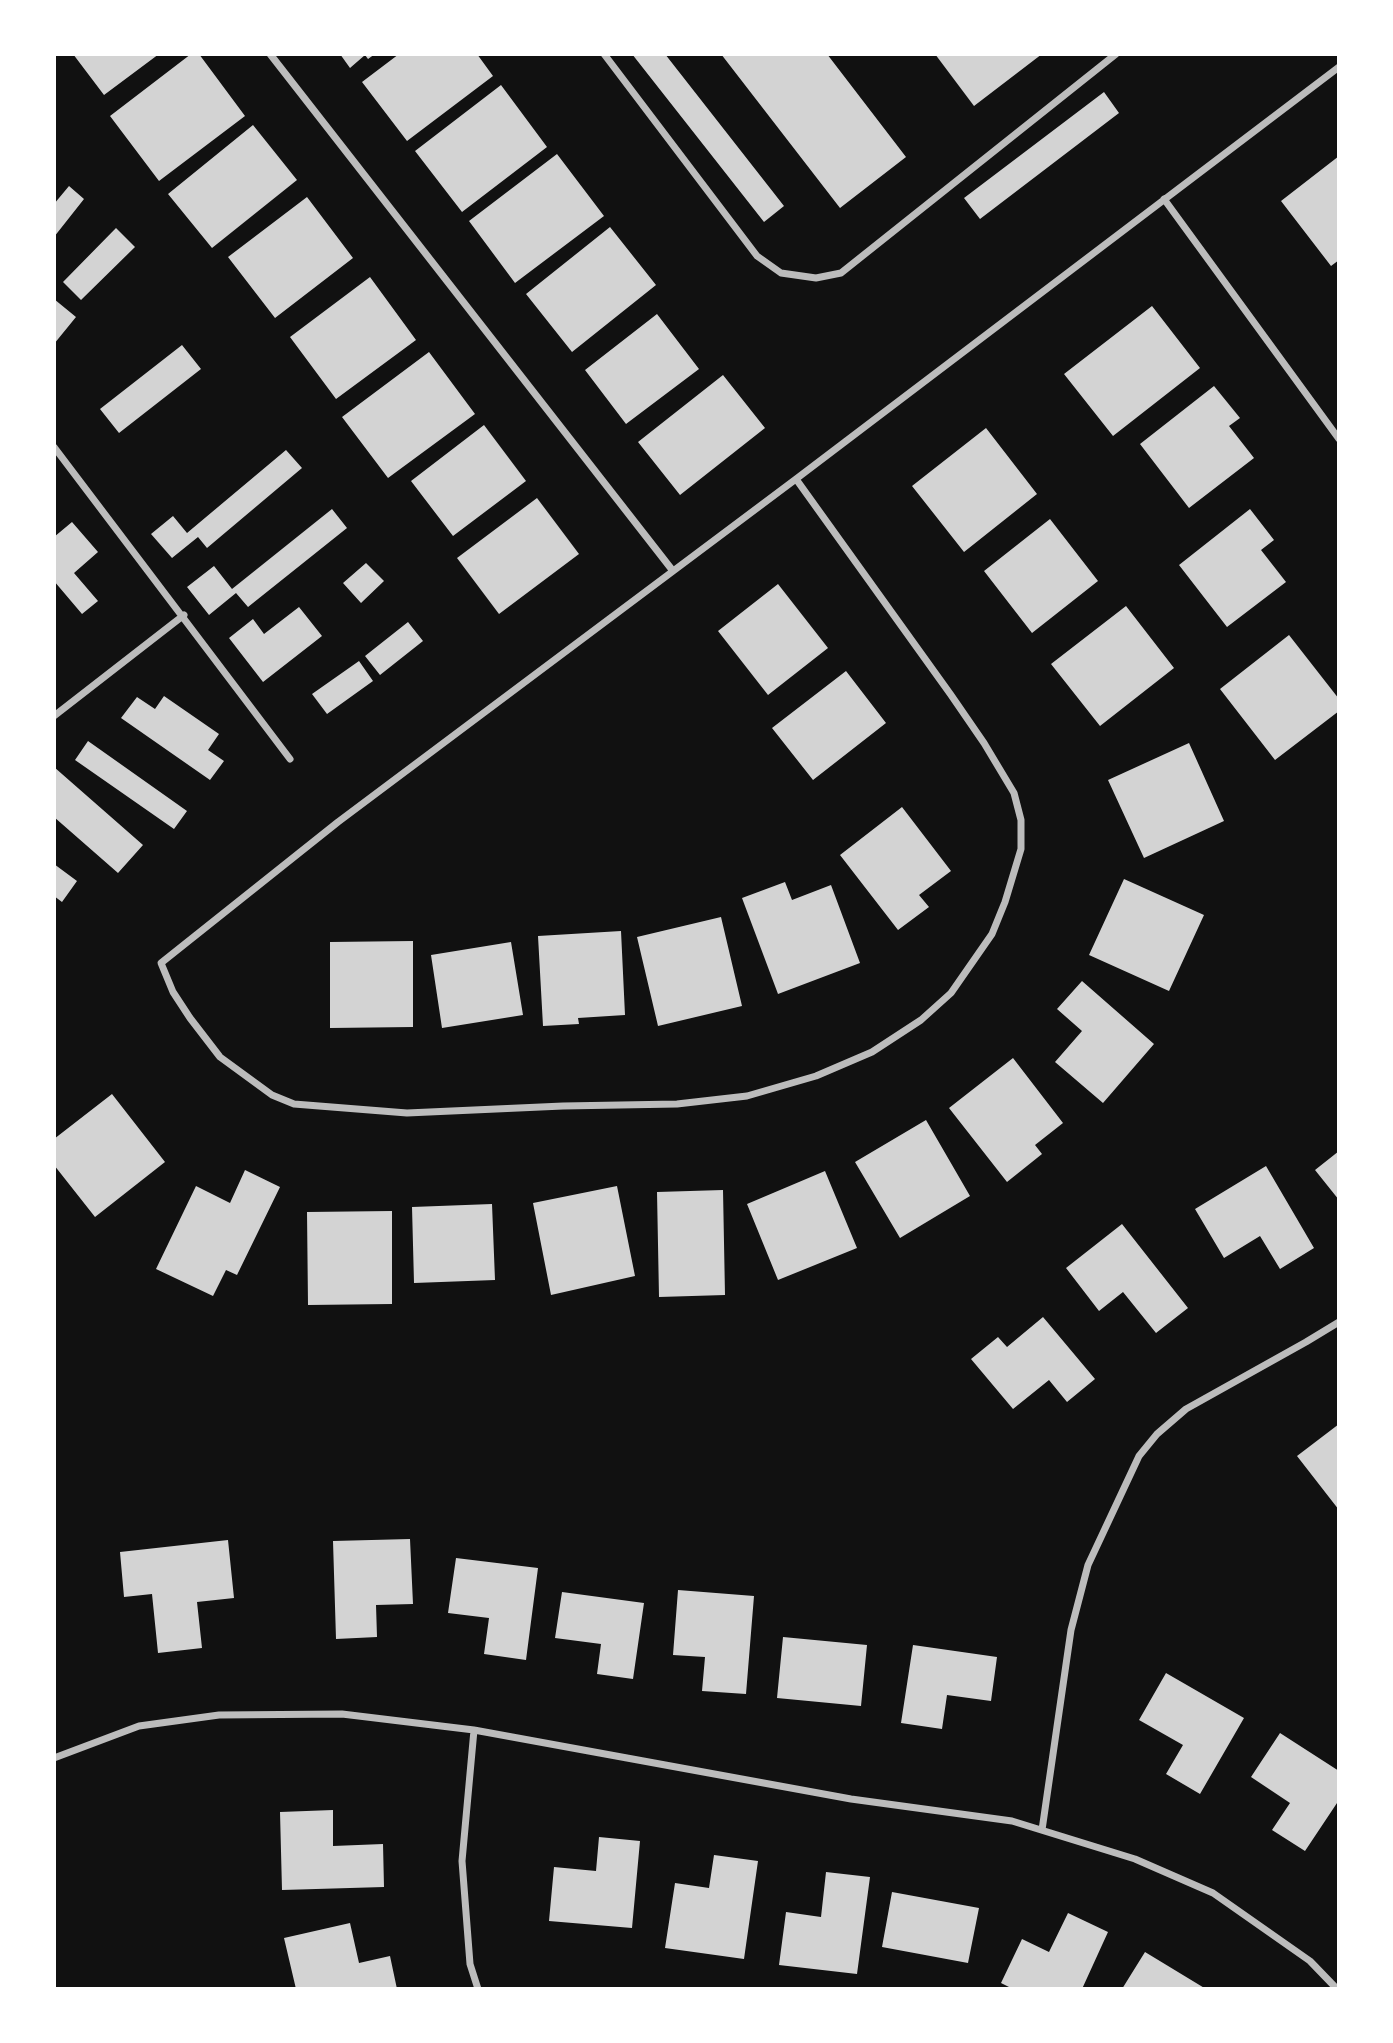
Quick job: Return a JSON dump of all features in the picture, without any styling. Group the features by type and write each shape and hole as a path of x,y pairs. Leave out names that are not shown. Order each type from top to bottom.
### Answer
{"street":[{"path":"270,54 673,571"},
{"path":"604,54 757,256 781,273 816,278 841,273 1116,54"},
{"path":"796,480 984,743 1014,793 1021,820 1021,849 992,934 951,993 922,1020 872,1052 816,1076 747,1096 677,1104 407,1113 294,1104 272,1095 220,1057 173,992 161,963 338,822 796,480 1339,67"},
{"path":"1164,199 1339,439"},
{"path":"54,447 184,615 290,759"},
{"path":"54,716 184,615"},
{"path":"1042,1830 1071,1630 1088,1565 1139,1456 1157,1434 1186,1409 1339,1321"},
{"path":"54,1758 139,1726 219,1715 342,1714 474,1730 850,1799 1013,1821 1135,1859 1213,1894 1310,1961 1337,1989"},
{"path":"474,1730 462,1861 470,1964 478,1989"}],"building":[{"path":"73,54 159,54 104,95"},
{"path":"191,54 199,54 245,116 159,181 110,116"},
{"path":"340,54 375,54 368,59 365,55 350,68"},
{"path":"399,54 477,54 493,76 407,141 362,82"},
{"path":"632,54 665,54 784,206 764,222"},
{"path":"721,54 827,54 906,157 840,208"},
{"path":"935,54 1042,54 974,106"},
{"path":"501,85 547,147 462,212 415,151"},
{"path":"1104,92 1119,113 980,219 964,198"},
{"path":"253,125 297,180 212,248 168,194"},
{"path":"557,154 604,216 515,283 469,221"},
{"path":"1339,156 1339,260 1331,266 1281,201"},
{"path":"69,186 84,199 54,237 54,204"},
{"path":"307,197 353,258 275,318 228,257"},
{"path":"610,227 656,285 572,352 526,294"},
{"path":"116,228 135,247 81,300 63,282"},
{"path":"370,277 416,340 336,399 290,337"},
{"path":"54,299 76,317 54,344"},
{"path":"1152,306 1200,368 1113,436 1064,374"},
{"path":"657,314 699,369 626,424 585,370"},
{"path":"182,345 201,369 119,433 100,409"},
{"path":"429,352 475,414 388,478 342,417"},
{"path":"723,375 765,428 680,495 638,442"},
{"path":"1214,386 1240,418 1229,426 1254,458 1189,508 1140,444"},
{"path":"484,425 526,481 453,536 411,481"},
{"path":"986,428 1037,494 964,552 912,486"},
{"path":"286,450 302,468 207,548 198,537 172,558 151,534 173,516 187,533"},
{"path":"537,498 579,554 499,614 457,558"},
{"path":"332,509 347,528 248,607 236,593 209,615 187,587 214,566 232,589"},
{"path":"1250,509 1274,540 1261,550 1286,582 1227,627 1179,565"},
{"path":"1050,519 1098,581 1032,633 984,571"},
{"path":"72,522 98,552 74,573 98,601 82,614 54,581 54,537"},
{"path":"366,563 384,581 361,603 343,583"},
{"path":"778,584 828,648 768,695 718,631"},
{"path":"1126,606 1174,668 1100,726 1051,664"},
{"path":"299,607 322,636 263,682 229,638 253,619 264,634"},
{"path":"408,622 423,641 380,675 365,656"},
{"path":"1289,635 1339,699 1339,711 1275,760 1220,689"},
{"path":"359,661 373,681 327,714 312,694"},
{"path":"846,671 886,723 813,780 772,728"},
{"path":"164,696 219,734 208,750 224,761 210,780 121,718 137,697 155,709"},
{"path":"88,741 187,811 174,829 75,760"},
{"path":"1189,743 1224,821 1144,858 1108,780"},
{"path":"54,767 143,845 118,873 54,817"},
{"path":"902,807 951,871 919,895 929,907 898,930 840,855"},
{"path":"54,864 77,881 62,902 54,896"},
{"path":"1124,879 1204,915 1169,991 1089,955"},
{"path":"785,882 792,900 831,885 860,963 778,994 742,898"},
{"path":"721,917 742,1006 658,1026 637,937"},
{"path":"621,931 625,1015 578,1018 579,1024 543,1026 538,936"},
{"path":"413,941 413,1027 330,1028 330,942"},
{"path":"511,942 523,1015 442,1028 431,955"},
{"path":"1082,981 1154,1044 1103,1103 1055,1062 1082,1031 1057,1009"},
{"path":"1013,1058 1063,1123 1035,1145 1042,1154 1007,1182 949,1108"},
{"path":"112,1094 165,1162 95,1217 54,1165 54,1139"},
{"path":"926,1120 970,1196 900,1238 855,1162"},
{"path":"1339,1151 1339,1200 1315,1170"},
{"path":"1266,1166 1314,1248 1280,1269 1260,1236 1224,1258 1195,1209"},
{"path":"245,1170 280,1187 237,1275 226,1270 213,1296 156,1269 196,1186 230,1203"},
{"path":"825,1171 857,1248 778,1280 747,1204"},
{"path":"617,1186 635,1276 551,1295 533,1203"},
{"path":"723,1190 725,1295 659,1297 657,1192"},
{"path":"492,1204 495,1280 414,1283 412,1207"},
{"path":"392,1211 392,1304 308,1305 307,1212"},
{"path":"1122,1224 1188,1308 1156,1333 1123,1292 1099,1311 1066,1268"},
{"path":"1043,1317 1095,1379 1067,1402 1049,1380 1013,1409 971,1359 998,1337 1007,1347"},
{"path":"1339,1424 1339,1510 1297,1456"},
{"path":"410,1539 413,1604 376,1605 377,1637 336,1639 333,1541"},
{"path":"228,1540 234,1598 197,1602 202,1648 158,1653 152,1594 124,1597 120,1552"},
{"path":"456,1558 538,1568 526,1660 484,1654 489,1618 448,1613"},
{"path":"678,1590 754,1596 746,1694 702,1691 705,1657 673,1655"},
{"path":"562,1592 644,1603 633,1679 597,1674 601,1644 555,1638"},
{"path":"783,1637 867,1645 861,1706 777,1698"},
{"path":"913,1645 997,1657 991,1701 947,1695 942,1729 901,1723"},
{"path":"1166,1673 1244,1718 1200,1794 1166,1774 1183,1745 1139,1720"},
{"path":"1280,1733 1339,1771 1339,1800 1305,1851 1272,1830 1290,1803 1251,1777"},
{"path":"333,1810 333,1846 383,1844 384,1887 282,1890 280,1812"},
{"path":"599,1837 640,1841 632,1928 549,1921 554,1867 596,1871"},
{"path":"714,1855 758,1861 744,1959 665,1948 675,1883 709,1888"},
{"path":"826,1872 870,1877 857,1974 779,1965 786,1912 821,1917"},
{"path":"892,1892 979,1908 968,1963 882,1947"},
{"path":"1068,1913 1108,1932 1082,1989 1013,1989 1001,1983 1022,1939 1049,1952"},
{"path":"350,1923 359,1963 390,1956 397,1989 296,1989 284,1938"},
{"path":"1145,1952 1206,1989 1122,1989"}]}
